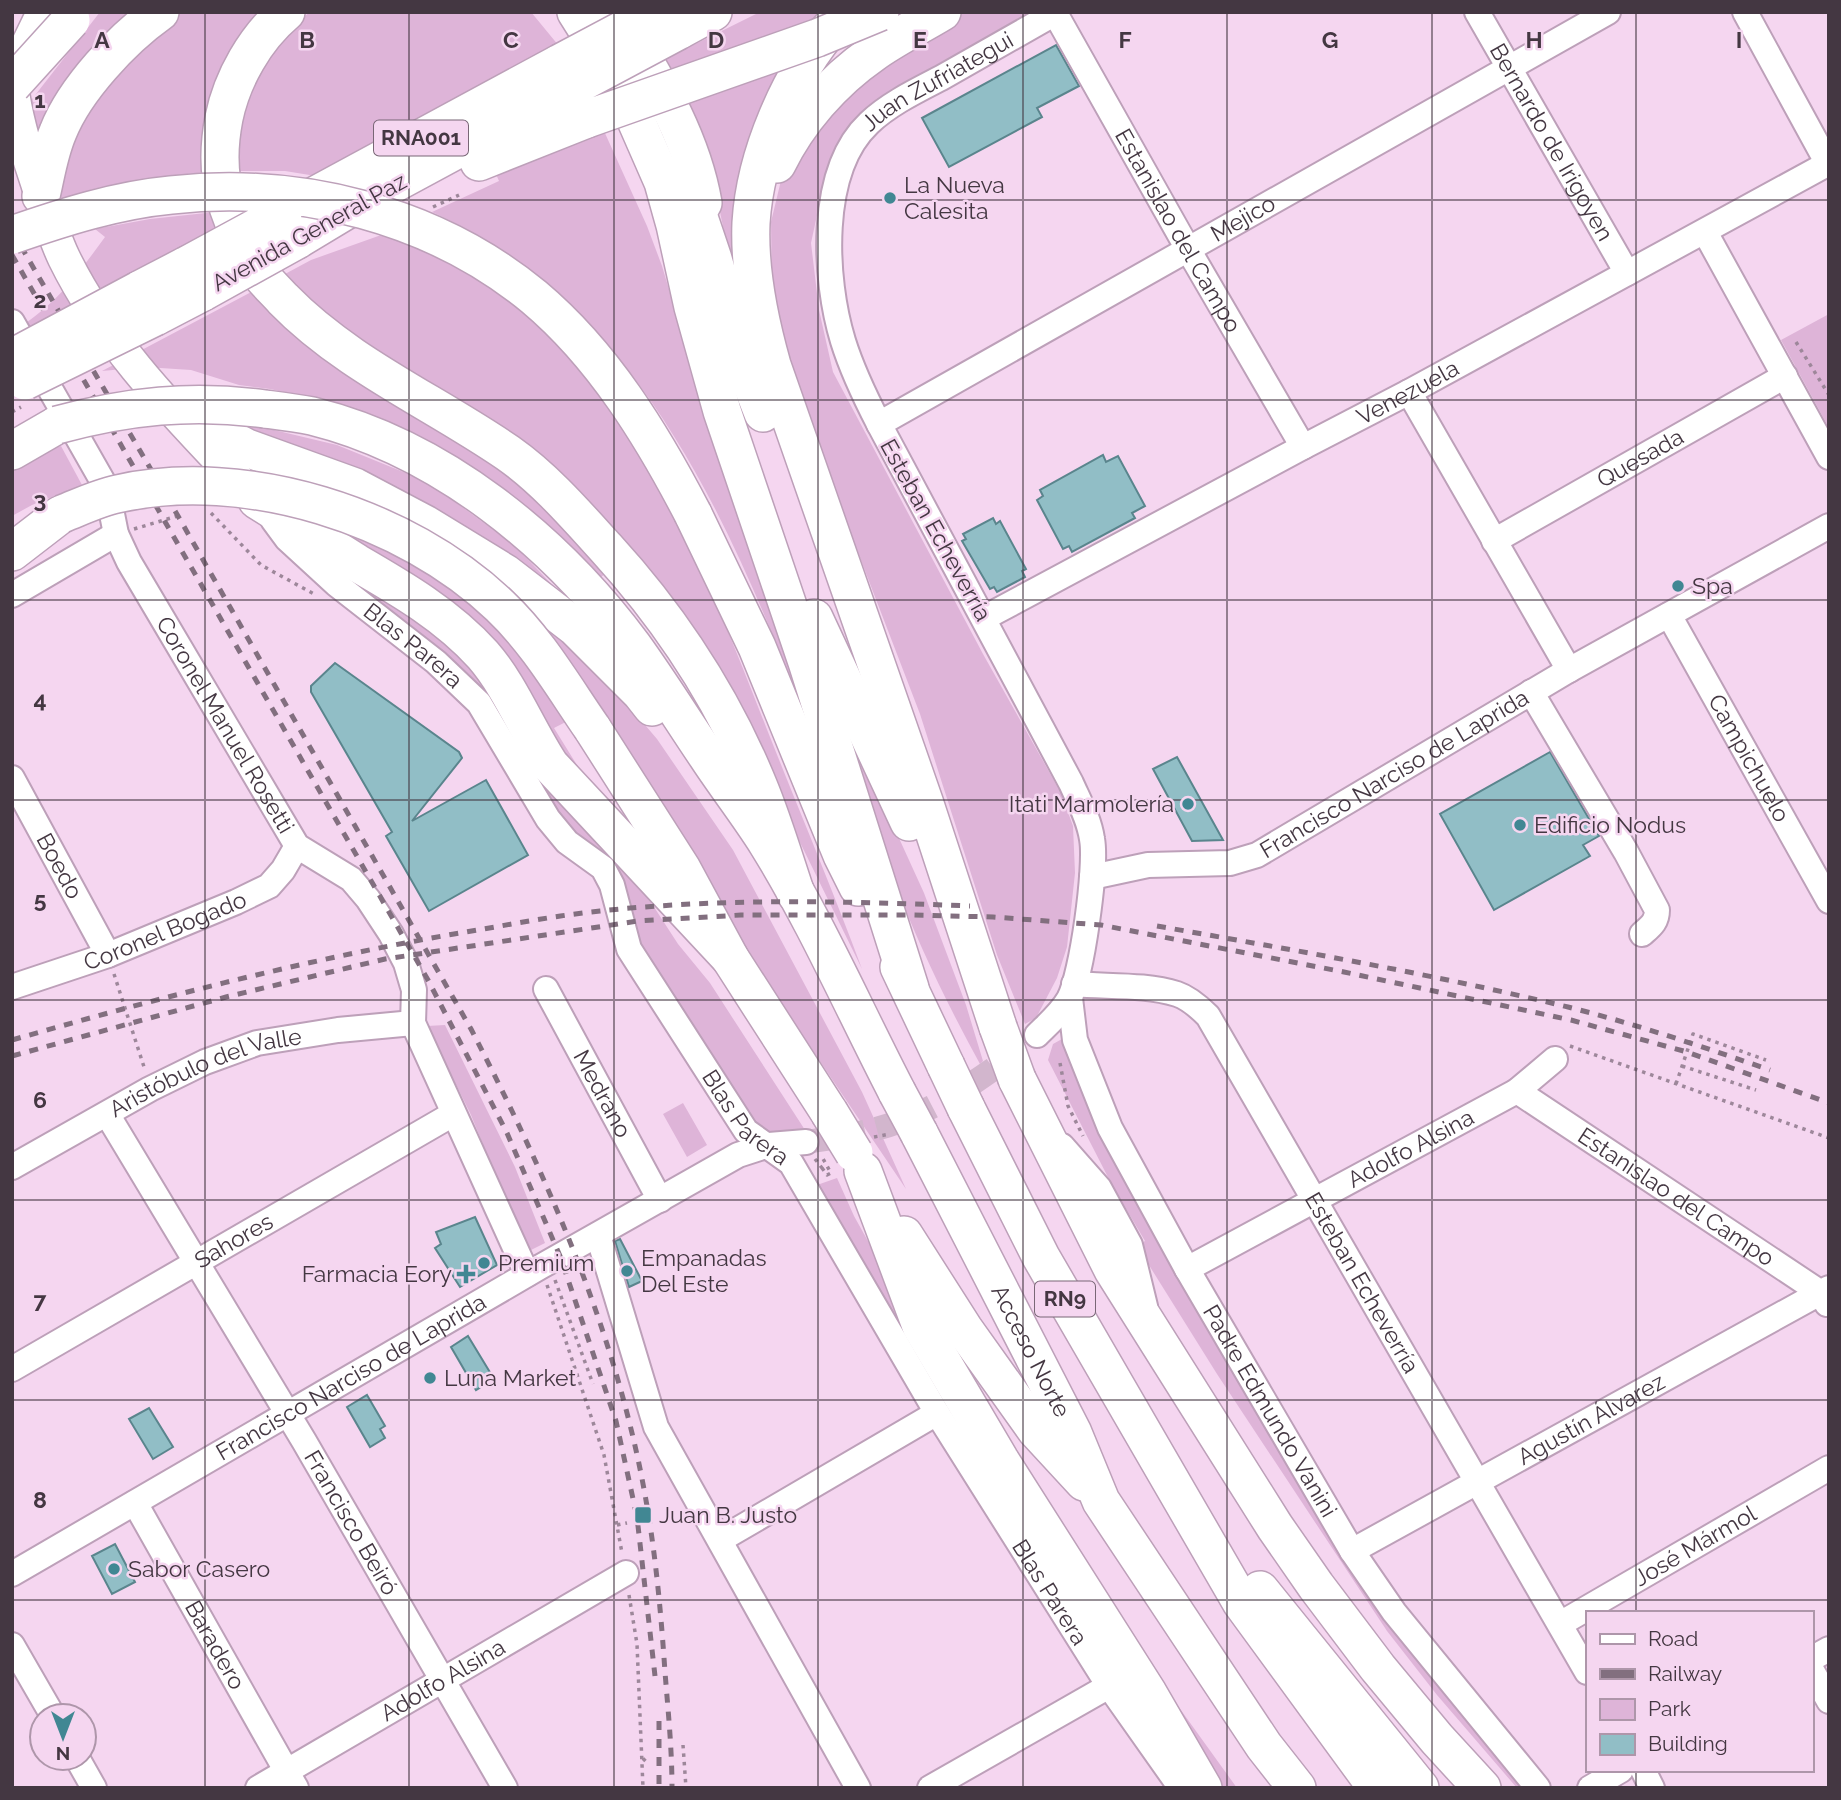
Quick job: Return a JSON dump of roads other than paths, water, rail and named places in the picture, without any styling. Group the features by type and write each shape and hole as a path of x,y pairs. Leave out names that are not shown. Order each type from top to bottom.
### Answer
{"highway":[{"path":"41,196 54,143 74,102 102,67 160,12"},
{"path":"286,12 260,40 240,71 228,101 221,133 219,172 229,215 252,264 297,313 339,346 510,454 555,493 608,550 680,640 727,719 759,787 796,894"},
{"path":"550,12 584,65 614,125 692,307"},
{"path":"576,12 617,77 663,182 692,307 722,411 811,675 910,988"},
{"path":"596,12 664,126 681,165 753,387 809,522 860,624"},
{"path":"616,12 682,133 702,198 713,259"},
{"name":"Avenida General Paz","path":"18,357 147,304 573,90 667,22 713,12"},
{"path":"846,12 804,64 780,111 760,174 751,222 756,294 772,365 826,517 860,624 925,804 998,1027 1017,1079 1035,1115 1113,1270 1152,1334 1316,1586 1378,1668 1482,1788"},
{"path":"293,231 369,216 505,150 573,90 817,38 880,12"},
{"path":"751,222 783,152 809,114 834,86 871,54 942,12"},
{"path":"13,92 64,15"},
{"path":"12,235 62,218 121,203 171,195 228,192 304,196 394,218 442,239 490,266 533,297 603,370 672,472 757,647 842,855 910,988"},
{"path":"14,442 57,425 133,407 178,404 265,408 312,416 359,432 413,455 458,481 505,514 536,541 591,594 632,644 766,842 796,894"},
{"path":"169,406 247,448 355,487 425,524 505,573 575,627 641,692 701,769 766,842"},
{"path":"12,532 117,494 179,486 253,490 289,497 348,514 391,532 426,551 464,576 499,605 525,632 592,729 682,869 730,958 828,1112 834,1158 921,1326 1000,1460 1148,1693 1203,1788"},
{"path":"750,492 794,576 908,821 957,908"},
{"path":"257,500 454,626 484,656 550,765 730,958"},
{"path":"12,552 61,514"},
{"name":"Acceso Norte","path":"796,894 1073,1433 1101,1501 1264,1746 1297,1788"},
{"name":"RN9","path":"910,988 1041,1258 1241,1602 1377,1788"},
{"path":"834,1158 964,1329 1036,1430 1101,1501"},
{"path":"1173,1484 1420,1788"}],"main road":[{"path":"13,92 24,145 64,258 100,319 132,365 257,500"}],"street":[{"name":"Bernardo de Irigoyen","path":"1477,12 1627,273"},
{"name":"Mejico","path":"879,424 1608,12"},
{"path":"1745,12 1828,164"},
{"name":"Juan Zufriategui","path":"839,170 859,133 871,121 896,103 1056,13"},
{"name":"Estanislao del Campo","path":"1056,13 1189,251 1303,447"},
{"name":"Venezuela","path":"984,618 1409,392 1828,164"},
{"name":"Esteban Echeverría","path":"839,170 831,209 832,285 838,323 852,368 879,424 1071,783 1089,824 1094,848 1092,877"},
{"path":"1705,232 1829,457"},
{"name":"Coronel Manuel Rosetti","path":"18,357 107,489 117,534 129,562 297,846 351,878 391,934 406,963 414,990 413,1023 453,1114 539,1268"},
{"name":"Quesada","path":"1494,541 1785,376"},
{"path":"1409,392 1569,670"},
{"name":"Blas Parera","path":"257,500 287,539 336,584 436,662 479,704 548,818 567,842 603,869 612,885 629,949 746,1131 791,1163 937,1413 1109,1686 1181,1788"},
{"name":"Francisco Narciso de Laprida","path":"1092,877 1148,865 1230,863 1257,855 1569,670 1829,526"},
{"path":"12,595 117,534"},
{"name":"Campichuelo","path":"1669,615 1829,901"},
{"path":"1531,692 1626,852 1657,910 1654,924 1642,934"},
{"name":"Boedo","path":"12,778 108,955"},
{"name":"Coronel Bogado","path":"12,987 108,955 269,886 283,870 297,846"},
{"path":"1037,1035 1057,1016 1072,991 1092,877"},
{"name":"Medrano","path":"546,989 660,1200"},
{"name":"Esteban Echeverría","path":"1072,991 1155,990 1178,995 1195,1004 1208,1016 1586,1670"},
{"name":"Padre Edmundo Vanini","path":"1072,991 1075,1040 1110,1128 1187,1269 1352,1551 1394,1612 1538,1788"},
{"name":"Aristóbulo del Valle","path":"12,1167 150,1088 205,1062 257,1043 338,1030 413,1023"},
{"name":"Adolfo Alsina","path":"1187,1269 1517,1091 1555,1059"},
{"name":"Estanislao del Campo","path":"1517,1091 1826,1296"},
{"name":"Francisco Beiró","path":"107,1114 287,1413 505,1788"},
{"name":"Sahores","path":"12,1369 453,1114"},
{"name":"Francisco Narciso de Laprida","path":"12,1574 738,1155 769,1145 834,1158"},
{"path":"598,1235 656,1427 858,1788"},
{"name":"Agustín Álvarez","path":"1352,1551 1826,1296"},
{"path":"720,1540 937,1413"},
{"name":"José Mármol","path":"1560,1624 1829,1468"},
{"name":"Baradero","path":"135,1503 291,1780"},
{"name":"Adolfo Alsina","path":"258,1788 291,1780 443,1679 626,1573"},
{"path":"12,1645 45,1702"},
{"path":"1813,1658 1829,1649"},
{"path":"1813,1673 1829,1700"},
{"path":"930,1788 1109,1686"},
{"path":"85,1772 94,1788"},
{"path":"1590,1788 1618,1772"},
{"path":"1644,1772 1652,1788"}],"tunnel":[{"path":"806,1142 869,1131 924,1111 974,1082 1037,1035"}],"railway":[{"path":"12,231 471,1029 518,1123 561,1220 615,1370 643,1484 660,1608 672,1788"},
{"path":"12,255 428,980 507,1133 560,1256 616,1421 637,1517 655,1676"},
{"path":"12,1040 122,1009 287,968 398,944 563,916 646,907 738,902 970,906"},
{"path":"12,1056 226,997 385,959 638,921 741,915 993,917 1101,925 1571,1020 1687,1052 1829,1103"},
{"path":"1157,926 1311,953 1517,995 1644,1028 1770,1070"},
{"path":"659,1721 659,1788"}],"place":[{"name":"La Nueva Calesita","path":"890,198"},
{"name":"Spa","path":"1678,586"},
{"name":"Itati Marmolería","path":"1188,804"},
{"name":"Edificio Nodus","path":"1520,825"},
{"name":"Premium","path":"484,1263"},
{"name":"Empanadas Del Este","path":"627,1271"},
{"name":"Farmacia Eory","path":"466,1274"},
{"name":"Luna Market","path":"430,1378"},
{"name":"Juan B. Justo","path":"643,1515"},
{"name":"Sabor Casero","path":"114,1569"}]}
